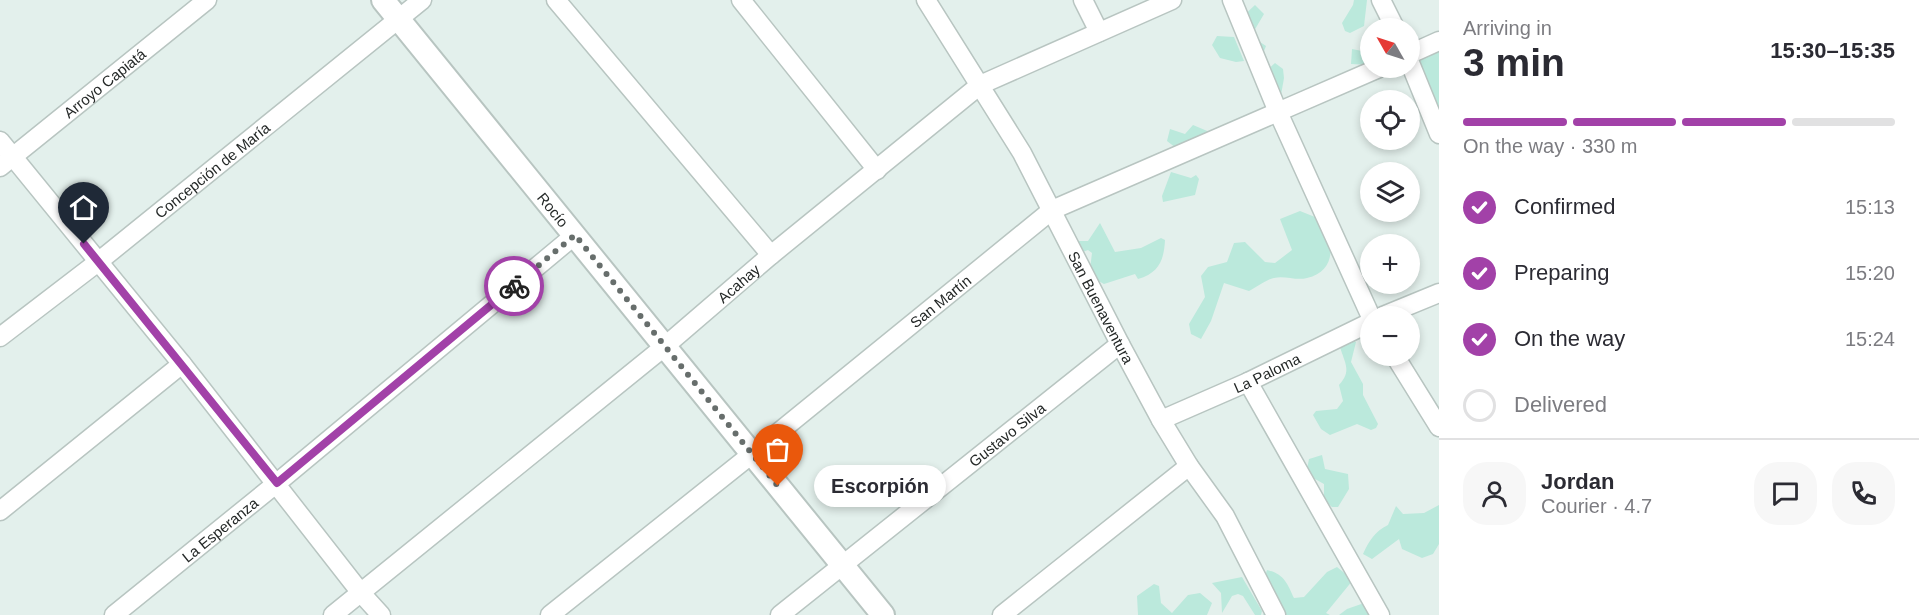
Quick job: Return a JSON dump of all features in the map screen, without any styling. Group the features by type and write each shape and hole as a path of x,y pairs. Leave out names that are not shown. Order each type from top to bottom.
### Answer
{"main road":[{"name":"Rocío","path":"383,0 884,615"}],"street":[{"name":"Arroyo Capiatá","path":"7,161 207,0"},
{"name":"Concepción de María","path":"0,337 423,0"},
{"path":"556,0 771,255"},
{"path":"741,0 877,170"},
{"name":"San Buenaventura","path":"926,0 1022,153 1161,420 1189,466 1225,516 1276,615"},
{"path":"1083,0 1100,32"},
{"name":"Acahay","path":"333,615 664,347 771,255 980,85 1172,0"},
{"path":"1232,0 1278,112 1366,306"},
{"path":"1381,0 1390,18"},
{"path":"1420,50 1439,41"},
{"name":"San Martín","path":"550,615 1052,210 1360,76"},
{"path":"1416,78 1439,134"},
{"path":"0,141 7,161 98,261 277,483 361,593 381,615"},
{"name":"La Esperanza","path":"114,615 277,483 575,235"},
{"path":"1407,306 1439,293"},
{"name":"La Paloma","path":"1161,420 1248,382 1360,327"},
{"name":"Gustavo Silva","path":"780,615 1120,344"},
{"path":"0,512 182,364"},
{"path":"1401,366 1439,427"},
{"path":"1248,382 1380,615"},
{"path":"1002,615 1189,466"}],"green space":[{"path":"1354,0 1367,0 1365,18 1360,18 1360,28 1350,33 1345,31 1342,23"},
{"path":"1255,5 1264,14 1251,36 1266,46 1262,56 1239,20"},
{"path":"1217,36 1234,37 1244,61 1236,62 1220,58 1212,45"},
{"path":"1439,41 1439,134 1416,78 1420,78 1420,55"},
{"path":"1352,49 1360,51 1360,64 1351,64"},
{"path":"1275,63 1283,69 1281,95 1266,86 1267,70"},
{"path":"1193,125 1212,133 1176,148 1167,141 1170,129 1185,134"},
{"path":"1171,172 1191,178 1196,175 1199,179 1195,195 1163,202 1162,196"},
{"path":"1300,211 1325,221 1331,247 1328,263 1324,269 1303,279 1274,278 1249,291 1224,283 1211,321 1201,339 1191,334 1189,324 1205,297 1201,276 1208,267 1227,262 1234,243 1245,242 1265,262 1275,263 1292,250 1280,219"},
{"path":"1100,223 1115,252 1141,248 1161,238 1165,240 1162,260 1156,269 1138,279 1135,274 1104,284 1095,279 1090,269 1092,253 1088,250 1077,254 1073,241 1088,241"},
{"path":"1347,338 1356,342 1351,362 1363,384 1363,395 1378,424 1371,430 1357,424 1330,435 1321,429 1313,415 1316,411 1337,409 1343,401 1339,385 1345,376 1346,367 1340,347"},
{"path":"1322,455 1325,469 1348,474 1349,489 1338,507 1332,507 1324,500 1324,484 1306,474 1309,459"},
{"path":"1439,505 1439,544 1433,554 1422,558 1402,549 1399,539 1372,559 1363,554 1379,530 1388,525 1396,506 1403,514 1424,513"},
{"path":"1337,567 1353,580 1326,613 1330,615 1263,615 1277,595 1264,579 1267,570 1281,577 1294,598 1304,597 1327,572"},
{"path":"1242,577 1262,611 1261,615 1255,615 1243,596 1238,594 1232,596 1222,613 1221,593 1212,583"},
{"path":"1154,584 1159,586 1161,603 1172,613 1188,595 1200,593 1212,603 1207,615 1138,615 1137,596"},
{"path":"1367,602 1387,615 1339,615 1347,609"}],"way so far":[{"path":"514,286 575,235 778,486"}],"place":[{"name":"Escorpión","path":"778,486"}],"route":[{"path":"84,244 277,483 514,286"}]}
